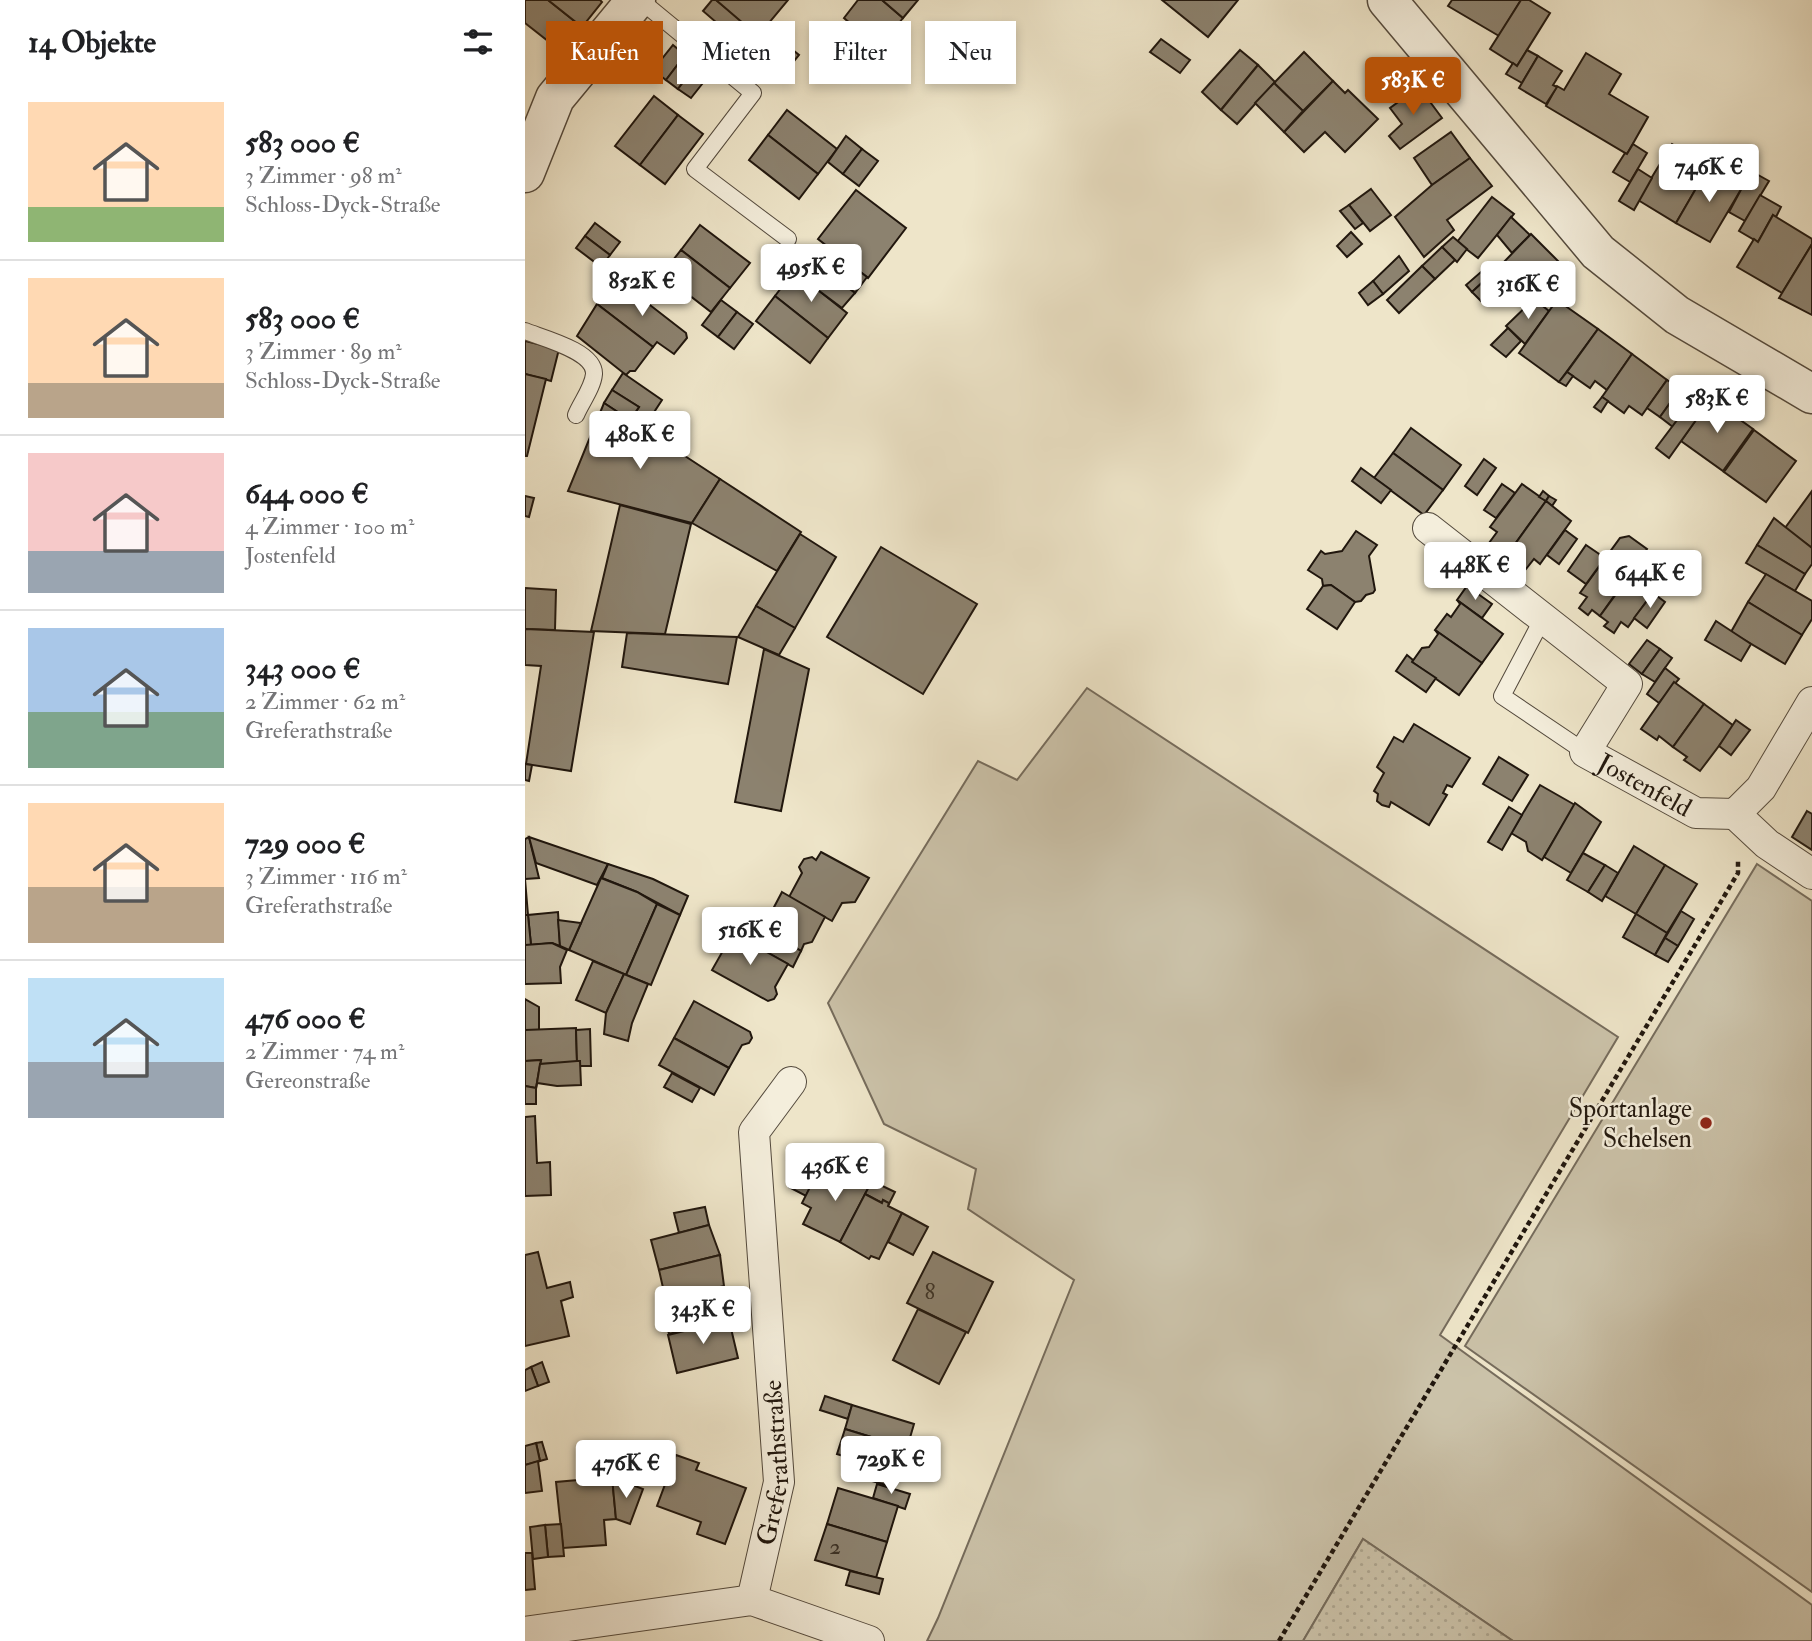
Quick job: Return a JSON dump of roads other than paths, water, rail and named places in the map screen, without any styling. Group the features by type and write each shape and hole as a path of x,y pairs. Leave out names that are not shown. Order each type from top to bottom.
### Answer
{"street":[{"path":"525,173 555,98 638,0"},
{"path":"1387,0 1598,252 1677,315 1812,394"},
{"name":"Jostenfeld","path":"1428,528 1627,684 1585,751 1696,813 1735,814"},
{"path":"1812,702 1761,788 1735,814 1767,844 1812,874"},
{"name":"Greferathstraße","path":"752,1600 779,1482 754,1132 791,1082"},
{"path":"525,1632 752,1600 869,1641"}],"lane":[{"path":"638,0 753,93 695,169 788,239"},
{"path":"525,331 581,354 591,364 593,377 576,415"},
{"path":"1543,618 1502,696 1585,751"}],"place":[{"name":"Sportanlage Schelsen","path":"1706,1123"}]}
